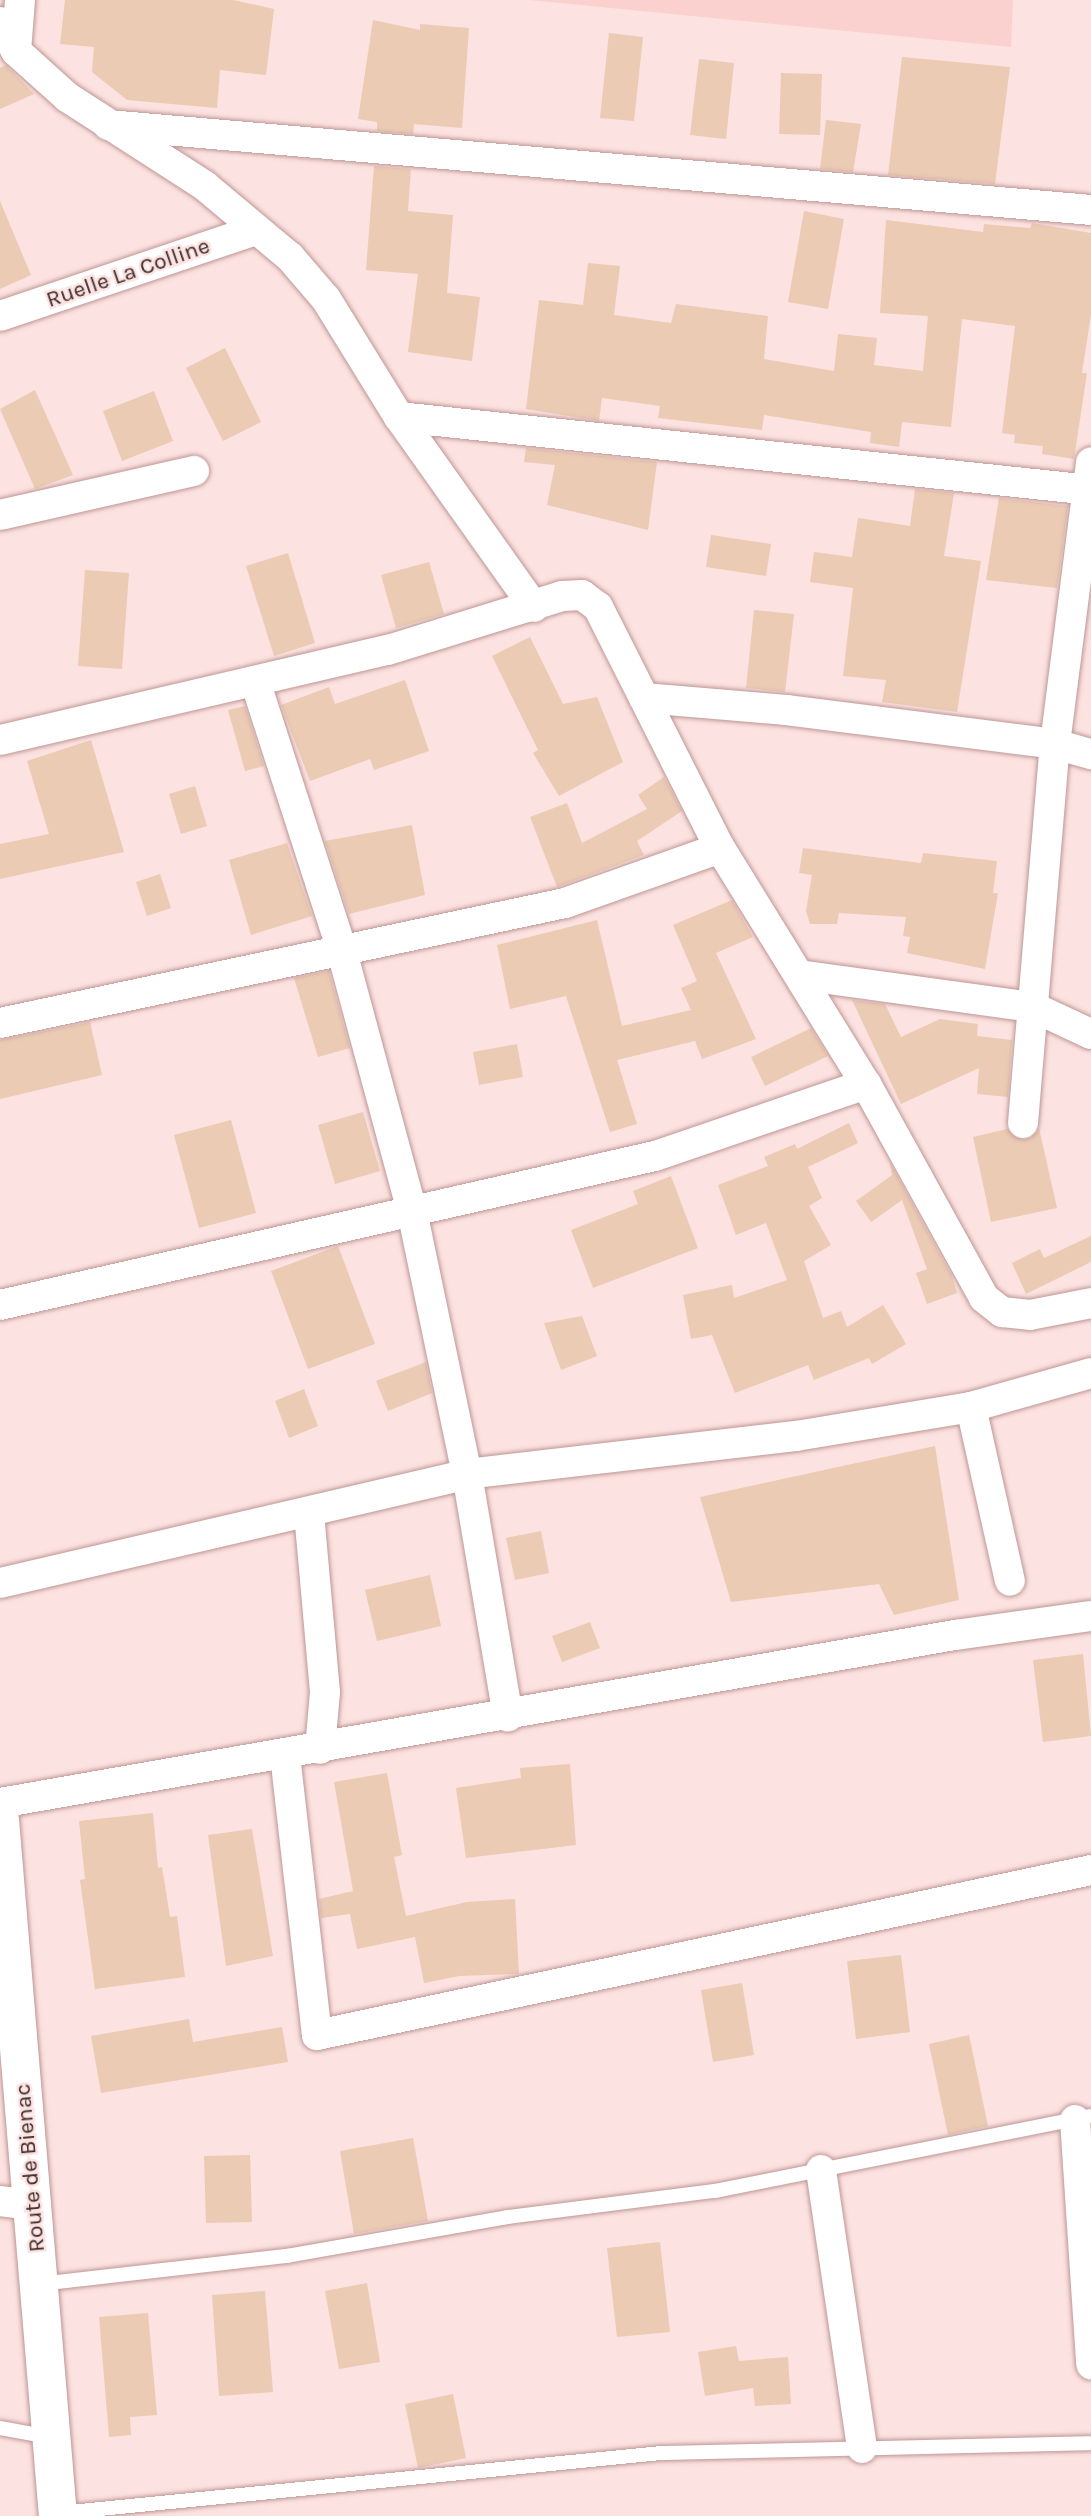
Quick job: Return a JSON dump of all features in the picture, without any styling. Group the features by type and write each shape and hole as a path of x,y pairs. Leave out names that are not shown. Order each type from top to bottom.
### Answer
{"main road":[{"name":"Route de Bienac","path":"1,1842 17,2203 40,2284 58,2515"}],"street":[{"path":"16,51 20,0"},
{"path":"0,22 16,51 67,97 205,186 290,257 326,299 399,417 534,607"},
{"path":"108,125 1091,210"},
{"name":"Ruelle La Colline","path":"0,316 255,230"},
{"path":"399,417 1090,481 1055,744 1023,1123"},
{"path":"0,515 194,471"},
{"path":"0,740 388,650 534,607 562,596 582,596 598,607 720,848 866,1084 984,1298 1002,1312 1030,1315 1091,1303"},
{"path":"255,681 341,948 412,1210 467,1474 508,1717"},
{"path":"644,698 786,710 1055,744 1091,754"},
{"path":"0,1023 341,948 565,903 720,848"},
{"path":"799,975 1033,1007 1091,1034"},
{"path":"0,1305 655,1156 866,1084"},
{"path":"0,1583 467,1474 796,1436 971,1407 1091,1373"},
{"path":"971,1407 1010,1581"},
{"path":"309,1513 326,1692 320,1749"},
{"path":"0,1803 508,1717 956,1636 1091,1616"},
{"path":"285,1755 317,2035 1091,1870"},
{"path":"1083,2118 1091,2364"},
{"path":"821,2171 862,2448"}],"lane":[{"path":"40,2284 287,2256 508,2217 715,2191 1083,2118"},
{"path":"0,2428 52,2438"},
{"path":"58,2515 662,2453 1091,2443"}],"shaded area":[{"path":"529,0 1013,0 1011,47"}],"building":[{"path":"65,0 233,0 274,9 266,75 220,70 217,108 127,100 92,72 94,47 60,44"},
{"path":"373,20 420,30 420,24 469,28 462,128 414,124 413,134 377,131 377,122 358,119"},
{"path":"609,33 643,37 634,121 600,118"},
{"path":"902,57 1010,67 995,184 888,175"},
{"path":"699,59 734,63 726,139 690,135"},
{"path":"6,65 34,94 0,109 0,68"},
{"path":"781,73 822,74 820,135 779,134"},
{"path":"826,120 861,124 853,172 820,169"},
{"path":"374,166 411,169 408,211 453,215 447,293 480,297 472,361 408,352 418,274 366,270"},
{"path":"0,201 31,275 0,289"},
{"path":"804,211 844,219 828,309 788,302"},
{"path":"886,220 983,232 984,224 1030,228 1032,223 1091,233 1091,314 1082,373 1087,373 1074,459 1042,454 1043,446 1014,443 1015,435 1002,433 1015,326 962,319 951,427 902,422 899,447 870,443 871,432 764,415 762,430 658,418 660,406 602,398 599,421 526,409 539,300 583,305 588,263 620,266 614,315 671,323 676,304 768,316 764,359 834,371 838,334 877,338 874,365 923,371 928,316 880,313"},
{"path":"225,348 261,422 223,441 186,368"},
{"path":"35,390 73,475 35,489 0,409"},
{"path":"154,391 173,441 122,461 103,411"},
{"path":"526,448 657,462 648,530 547,505 555,465 524,462"},
{"path":"915,489 954,493 944,556 981,561 957,712 882,702 886,680 843,676 853,588 810,582 814,552 852,557 858,518 910,526"},
{"path":"999,498 1068,506 1057,588 986,580"},
{"path":"711,535 771,544 766,576 706,567"},
{"path":"288,553 315,643 274,656 246,566"},
{"path":"429,562 444,614 396,628 381,575"},
{"path":"85,570 129,573 122,669 78,666"},
{"path":"754,610 794,614 785,692 746,688"},
{"path":"530,637 563,704 597,697 623,762 559,796 533,753 538,750 492,656"},
{"path":"405,680 429,751 374,770 370,759 310,781 281,705 329,687 335,704"},
{"path":"245,706 264,766 245,771 228,710"},
{"path":"91,740 124,852 0,879 0,844 49,834 27,761"},
{"path":"664,777 682,811 637,841 644,855 557,887 530,817 567,803 582,843 647,809 638,795"},
{"path":"195,786 207,826 181,834 169,794"},
{"path":"412,825 425,895 349,914 325,841"},
{"path":"287,843 312,916 251,935 229,860"},
{"path":"803,848 921,863 923,853 997,861 993,893 998,893 985,969 907,953 910,937 903,936 906,917 839,913 837,924 810,924 806,911 812,875 799,873"},
{"path":"160,874 171,908 147,916 136,882"},
{"path":"732,900 753,937 716,953 756,1039 702,1059 695,1041 617,1060 637,1124 610,1132 566,996 510,1009 497,945 597,920 622,1026 691,1010 681,988 697,981 673,925"},
{"path":"329,971 350,1048 318,1057 294,978"},
{"path":"852,1000 885,1004 901,1037 940,1019 978,1024 977,1036 1012,1040 1008,1097 977,1094 979,1068 901,1104"},
{"path":"90,1022 102,1075 0,1099 0,1040"},
{"path":"811,1028 828,1056 765,1086 751,1057"},
{"path":"517,1044 523,1077 479,1085 473,1052"},
{"path":"363,1112 380,1171 335,1184 318,1125"},
{"path":"231,1120 256,1213 199,1228 174,1135"},
{"path":"849,1123 858,1143 808,1167 822,1198 809,1206 831,1245 804,1261 823,1318 841,1311 847,1327 883,1305 906,1344 872,1364 869,1358 814,1380 808,1365 735,1393 712,1335 691,1339 683,1295 732,1285 734,1298 787,1280 766,1223 736,1235 718,1185 768,1166 764,1157 795,1144 797,1149"},
{"path":"1039,1128 1057,1208 991,1222 973,1137 1007,1129 1022,1140 1031,1138"},
{"path":"890,1163 952,1276 957,1293 927,1304 916,1273 927,1269 902,1200 871,1222 856,1201 892,1175"},
{"path":"671,1176 698,1248 593,1288 571,1230 638,1204 633,1191"},
{"path":"1091,1236 1091,1262 1026,1294 1012,1263 1040,1249 1044,1258"},
{"path":"338,1246 375,1344 308,1369 271,1271"},
{"path":"582,1316 597,1356 561,1370 544,1323"},
{"path":"426,1362 432,1393 388,1411 376,1381"},
{"path":"304,1389 318,1426 289,1438 275,1401"},
{"path":"935,1446 959,1600 894,1615 879,1584 731,1602 700,1497"},
{"path":"541,1531 549,1573 515,1580 506,1538"},
{"path":"430,1575 441,1626 377,1641 365,1590"},
{"path":"590,1622 600,1648 562,1662 552,1636"},
{"path":"1083,1654 1091,1736 1043,1742 1033,1660"},
{"path":"570,1764 576,1845 466,1858 456,1788 521,1778 520,1768"},
{"path":"387,1773 402,1855 394,1857 406,1916 467,1902 515,1899 519,1974 459,1976 424,1983 415,1937 357,1949 350,1914 321,1918 319,1899 353,1891 334,1782"},
{"path":"153,1813 158,1868 162,1867 170,1917 177,1916 185,1977 95,1989 80,1880 85,1879 79,1821"},
{"path":"252,1829 273,1956 226,1966 208,1835"},
{"path":"901,1955 910,2032 856,2039 847,1961"},
{"path":"742,1983 754,2055 713,2062 701,1990"},
{"path":"189,2019 193,2042 282,2027 288,2062 101,2093 91,2036"},
{"path":"969,2035 988,2126 948,2135 929,2044"},
{"path":"413,2138 428,2221 354,2234 340,2151"},
{"path":"250,2155 252,2222 206,2223 204,2156"},
{"path":"660,2242 670,2332 617,2337 607,2248"},
{"path":"367,2283 380,2362 339,2369 325,2291"},
{"path":"265,2291 273,2392 219,2396 212,2295"},
{"path":"148,2313 157,2415 130,2417 131,2435 109,2437 99,2317"},
{"path":"736,2346 739,2361 788,2357 791,2404 755,2406 753,2388 705,2396 698,2352"},
{"path":"453,2394 466,2458 418,2468 405,2404"}]}
